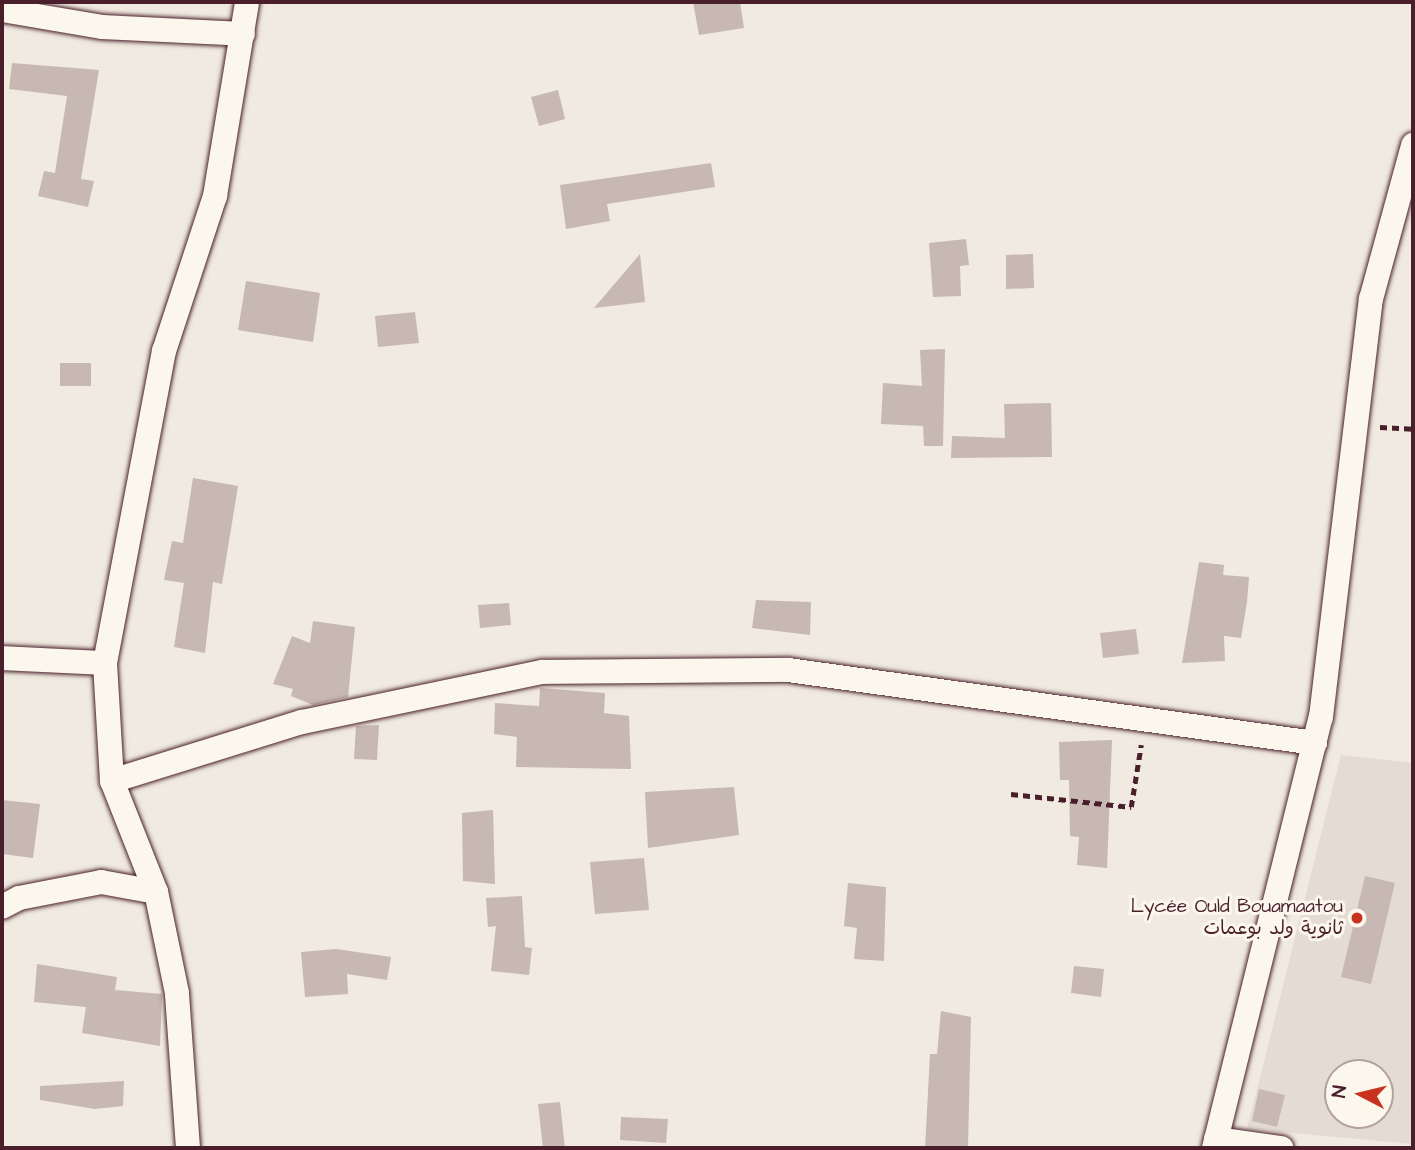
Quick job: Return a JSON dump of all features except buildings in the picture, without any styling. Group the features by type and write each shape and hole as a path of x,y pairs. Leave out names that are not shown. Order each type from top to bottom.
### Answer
{"street":[{"path":"188,1148 177,993 156,892 112,781 106,663 164,351 215,196 247,2"},
{"path":"2,10 102,27 243,34"},
{"path":"1281,1148 1215,1143 1315,743 1371,299 1413,145"},
{"path":"2,657 106,663"},
{"path":"112,781 302,722 542,672 788,670 1315,743"},
{"path":"2,907 19,898 101,882 156,892"}],"path":[{"path":"1011,794 1131,807 1143,720"}],"shaded area":[{"name":"Lycée Ould Bouamaatou ثانوية ولد بوعمات","path":"1341,755 1413,763 1413,1144 1247,1129"}],"place":[{"name":"Lycée Ould Bouamaatou ثانوية ولد بوعمات","path":"1357,918"}]}
